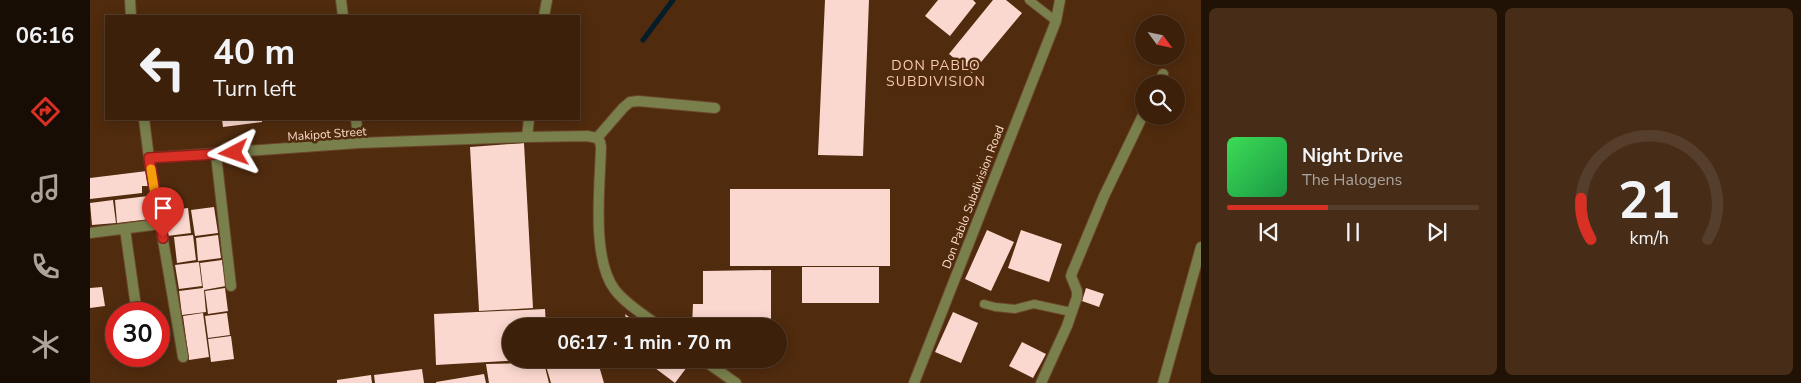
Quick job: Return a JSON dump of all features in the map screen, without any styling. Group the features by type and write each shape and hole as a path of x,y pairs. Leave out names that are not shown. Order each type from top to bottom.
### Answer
{"street":[{"path":"130,0 132,15"},
{"path":"341,0 343,15"},
{"path":"544,15 547,0"},
{"name":"Don Pablo Subdivision Road","path":"914,383 1056,21 1060,0"},
{"path":"648,318 629,304 616,291 604,269 599,233 601,147 597,138 630,102 638,101 714,108"},
{"path":"144,120 183,357"},
{"path":"356,120 360,143"},
{"path":"527,136 530,120"},
{"path":"1041,383 1072,312 1077,291 1072,273 1104,196 1138,125"},
{"name":"Makipot Street","path":"149,158 360,143 527,136 587,136 597,138"},
{"path":"216,154 232,286"},
{"path":"90,233 160,224"},
{"path":"125,229 134,302"},
{"path":"1163,383 1201,247"},
{"path":"715,368 736,383"}],"lane":[{"path":"1029,0 1056,21"},
{"path":"984,304 1015,309 1034,304 1072,312"}],"building":[{"path":"825,0 869,0 863,156 818,155"},
{"path":"938,0 973,0 976,3 950,36 925,16"},
{"path":"993,0 1006,0 1022,13 972,73 949,54"},
{"path":"222,120 262,120 262,122 223,127"},
{"path":"524,143 533,308 479,311 470,147"},
{"path":"147,171 149,186 142,186 142,193 90,199 90,178"},
{"path":"730,189 890,189 890,266 730,266"},
{"path":"148,196 151,219 117,223 115,200"},
{"path":"113,200 116,223 92,225 90,203"},
{"path":"214,207 218,233 195,236 191,210"},
{"path":"188,208 191,233 167,236 164,211"},
{"path":"987,230 1014,242 991,291 965,279"},
{"path":"1021,230 1062,244 1049,282 1008,268"},
{"path":"193,235 196,260 177,263 174,237"},
{"path":"218,235 221,258 198,261 196,238"},
{"path":"222,260 226,286 204,290 206,312 182,315 179,291 203,288 200,263"},
{"path":"199,262 202,286 179,289 175,265"},
{"path":"802,267 879,267 879,303 802,303"},
{"path":"771,270 771,318 692,318 693,304 703,304 703,271"},
{"path":"102,287 105,306 90,308 90,288"},
{"path":"225,288 228,311 208,314 205,291"},
{"path":"1086,288 1104,294 1099,307 1082,301"},
{"path":"545,309 546,318 502,318 502,361 436,365 434,314"},
{"path":"953,312 978,323 961,363 935,352"},
{"path":"203,313 209,357 189,360 183,316"},
{"path":"227,313 230,335 208,338 205,316"},
{"path":"231,336 234,359 211,362 208,339"},
{"path":"1022,342 1046,354 1033,378 1009,366"},
{"path":"486,364 502,364 502,368 545,368 549,383 489,383"},
{"path":"547,368 600,368 604,383 551,383"},
{"path":"655,368 686,368 675,383"},
{"path":"422,369 424,383 375,383 374,375"},
{"path":"484,374 486,383 436,383 436,382"},
{"path":"371,375 372,383 337,383 337,380"}],"waterway":[{"path":"643,40 673,0"}],"slow traffic":[{"path":"151,169 156,201"}],"district":[{"name":"DON PABLO SUBDIVISION","path":"936,74"}],"route":[{"path":"163,238 149,158 234,153"}]}
